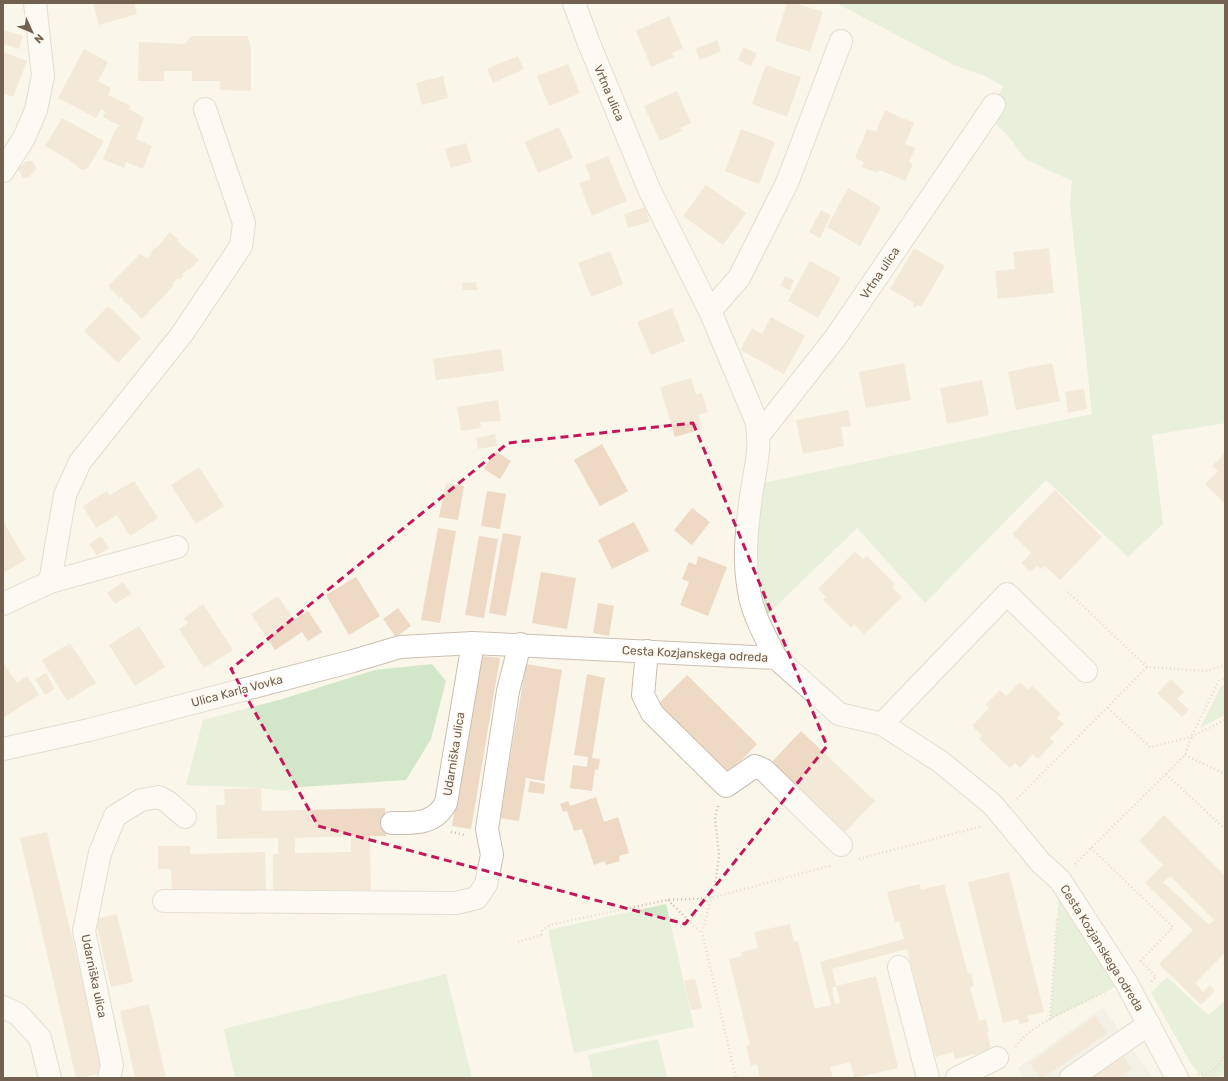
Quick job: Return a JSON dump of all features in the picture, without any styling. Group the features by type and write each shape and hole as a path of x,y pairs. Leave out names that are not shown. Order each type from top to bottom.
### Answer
{"street":[{"path":"3,171 24,138 36,110 44,76 35,3"},
{"name":"Vrtna ulica","path":"574,3 588,41 649,189 710,311 756,420 759,435 757,466 746,536 749,591 764,634 776,658"},
{"path":"710,311 740,278 787,183 841,41"},
{"name":"Vrtna ulica","path":"759,435 836,337 994,105"},
{"path":"50,582 66,495 80,462 182,334 241,246 244,223 205,109"},
{"path":"3,604 50,582 177,546"},
{"path":"882,724 1007,594 1086,671"},
{"name":"Cesta Kozjanskega odreda","path":"473,643 520,644 776,658 839,714 882,724 941,762 993,805 1041,863 1060,880 1126,982 1149,1024 1185,1075"},
{"name":"Ulica Karla Vovka","path":"3,749 90,730 353,661 400,647 473,643"},
{"name":"Udarniška ulica","path":"434,818 442,810 446,803 473,643"},
{"path":"164,901 456,904 477,898 486,884 492,855 487,830 508,691 520,644"},
{"path":"647,651 643,695 652,713 726,786 755,766 764,770 845,856"},
{"name":"Udarniška ulica","path":"109,1078 112,1065 84,931 100,853 115,816 141,800 159,797 168,802 185,817"},
{"path":"392,823 418,824 434,818"},
{"path":"899,967 928,1078"},
{"path":"3,1007 18,1014 40,1038 50,1078"},
{"path":"1071,1078 1149,1024"},
{"path":"956,1078 1005,1056"}],"path":[{"path":"1068,592 1147,667 1206,671 1225,664"},
{"path":"1221,666 1225,669"},
{"path":"518,942 541,935 542,931 550,925 667,900 711,898 845,856 1004,817 1147,667"},
{"path":"1050,1020 1060,880 1185,755 1191,737 1219,681 1225,678"},
{"path":"1108,708 1150,747 1191,737 1225,720"},
{"path":"1185,755 1225,774"},
{"path":"1166,774 1225,829"},
{"path":"718,804 715,817 719,856 716,879 702,933 736,1078"},
{"path":"434,818 443,828 453,834 488,838"},
{"path":"1091,848 1173,927 1141,961 1156,977 1150,983"},
{"path":"667,900 702,933"},
{"path":"1005,1056 1019,1039 1050,1020 1126,982"},
{"path":"1185,1075 1205,1075 1214,1070 1225,1056"}],"highlighted area":[{"path":"693,423 827,746 685,924 318,826 231,669 508,443"}],"shaded area":[{"path":"1103,1007 1153,1078 1024,1078 1018,1068"}],"green space":[{"path":"836,3 1225,3 1225,423 1152,435 1163,524 1128,557 1046,480 925,603 857,528 767,615 753,545 758,484 1092,414 1070,204 1072,181 1025,159 1010,138 993,121 994,105 1003,86 985,76 954,65"},
{"path":"432,664 446,681 431,739 406,780 301,787 284,791 261,788 186,785 203,720 279,700 375,670"},
{"path":"1225,685 1225,715 1200,728 1221,686"},
{"path":"1060,880 1117,986 1050,1020"},
{"path":"666,904 694,1027 574,1053 548,930"},
{"path":"446,974 472,1078 235,1078 224,1029"},
{"path":"1167,977 1208,1015 1225,1001 1225,1074 1212,1078 1203,1078 1190,1062 1151,993"},
{"path":"658,1039 667,1078 593,1078 588,1055"}],"building":[{"path":"93,3 134,3 137,14 99,25"},
{"path":"787,3 794,3 823,12 810,52 775,41"},
{"path":"669,16 683,48 672,53 674,57 651,67 636,31"},
{"path":"3,30 23,36 19,49 3,44"},
{"path":"192,36 247,36 251,47 251,91 220,90 220,81 192,81 192,71 164,71 164,81 138,81 139,42 185,44"},
{"path":"717,40 721,51 700,60 695,49"},
{"path":"743,47 757,53 751,66 738,60"},
{"path":"84,49 108,62 98,81 111,88 108,95 131,106 129,109 144,118 136,139 152,146 143,169 126,162 124,168 103,159 115,130 120,126 103,117 106,112 101,109 96,118 58,98"},
{"path":"3,52 27,61 13,97 3,93"},
{"path":"518,56 524,69 493,83 487,69"},
{"path":"568,64 580,93 549,106 537,76"},
{"path":"766,65 801,77 787,117 752,104"},
{"path":"443,76 448,98 422,105 416,83"},
{"path":"677,91 691,123 680,128 682,131 660,141 644,106"},
{"path":"885,110 914,123 905,144 915,148 909,162 913,164 905,181 879,170 877,173 862,167 864,162 855,158 867,129 876,132"},
{"path":"62,118 104,141 88,168 82,170 71,161 45,146"},
{"path":"559,127 573,158 538,173 525,142"},
{"path":"741,129 775,142 759,184 725,171"},
{"path":"466,143 472,162 451,168 445,149"},
{"path":"608,156 627,201 592,216 579,183 591,179 585,165"},
{"path":"26,161 33,161 36,169 29,177 23,178 18,169"},
{"path":"706,185 746,213 723,245 683,216"},
{"path":"848,188 881,207 860,246 827,227"},
{"path":"645,207 650,222 628,228 624,214"},
{"path":"821,210 831,215 820,238 809,232"},
{"path":"170,232 178,239 177,241 199,260 189,270 188,269 182,274 184,275 179,280 178,278 172,284 174,285 142,319 130,307 131,306 125,303 121,296 120,298 108,286 140,254 147,258 155,247 157,248"},
{"path":"914,248 945,266 921,307 918,305 916,308 912,306 914,303 890,289"},
{"path":"1049,248 1054,293 998,299 995,271 1015,269 1013,252"},
{"path":"610,251 623,284 591,297 578,263"},
{"path":"810,261 841,278 818,318 788,301"},
{"path":"785,276 794,280 790,290 780,286"},
{"path":"476,282 477,290 463,290 462,283"},
{"path":"108,306 141,338 118,363 84,331"},
{"path":"672,308 685,341 651,355 637,322"},
{"path":"771,317 805,336 784,374 740,350 752,328 762,334"},
{"path":"501,349 504,371 436,380 433,359"},
{"path":"904,363 911,400 866,408 859,372"},
{"path":"1052,363 1060,401 1016,410 1008,372"},
{"path":"691,378 696,395 702,393 708,412 698,415 702,429 675,437 660,387"},
{"path":"982,380 989,415 947,424 940,388"},
{"path":"1084,389 1087,409 1068,413 1065,392"},
{"path":"498,400 501,421 480,422 481,428 461,431 457,407"},
{"path":"848,410 851,426 841,427 844,446 803,454 796,420"},
{"path":"495,434 497,446 478,449 476,438"},
{"path":"602,444 628,491 600,506 574,460"},
{"path":"495,451 511,461 500,479 484,469"},
{"path":"1225,453 1225,504 1205,484 1218,471 1212,466"},
{"path":"199,467 224,506 196,524 171,485"},
{"path":"134,481 158,518 130,536 117,515 96,528 83,506 107,491 110,495"},
{"path":"446,483 464,486 458,520 439,517"},
{"path":"1055,490 1102,537 1060,580 1045,566 1041,569 1037,566 1030,572 1021,563 1031,553 1012,534"},
{"path":"487,491 506,494 500,529 481,526"},
{"path":"692,508 710,522 692,545 674,530"},
{"path":"3,521 26,560 3,573"},
{"path":"634,522 649,551 612,569 598,540"},
{"path":"438,528 456,531 440,623 421,620"},
{"path":"503,533 521,536 506,616 489,613"},
{"path":"101,536 109,548 97,556 89,544"},
{"path":"479,536 498,539 484,618 465,615"},
{"path":"855,551 863,559 867,556 895,584 892,587 902,597 864,634 854,624 851,628 823,600 826,597 818,589"},
{"path":"698,556 727,567 708,616 680,605 689,582 682,579 689,562 696,565"},
{"path":"541,572 576,578 567,629 532,623"},
{"path":"356,577 380,616 349,635 326,595"},
{"path":"123,582 131,594 115,604 107,593"},
{"path":"278,596 294,620 308,611 322,632 308,641 302,632 275,650 251,614"},
{"path":"598,603 614,606 609,636 593,633"},
{"path":"203,604 233,650 204,668 179,629 188,623 184,618"},
{"path":"398,608 411,626 396,637 383,619"},
{"path":"139,626 165,667 135,686 109,645"},
{"path":"70,643 96,683 67,701 42,660"},
{"path":"482,656 500,658 471,829 452,826"},
{"path":"3,664 17,683 27,676 39,695 3,718"},
{"path":"526,664 562,670 544,781 526,778 519,821 500,818"},
{"path":"46,673 55,689 45,695 35,679"},
{"path":"587,674 605,678 592,758 600,759 598,770 595,769 592,791 570,788 573,765 587,767 588,757 574,755"},
{"path":"687,675 757,744 726,776 655,707"},
{"path":"1171,679 1184,692 1177,699 1189,710 1182,717 1157,693"},
{"path":"1020,682 1028,690 1032,686 1061,714 1057,718 1064,724 1050,738 1054,742 1038,759 1033,754 1020,768 1015,763 1010,768 979,739 982,736 972,726 989,708 986,704 1000,690 1006,696"},
{"path":"801,731 875,801 842,835 769,765"},
{"path":"530,781 545,784 544,794 528,792"},
{"path":"261,788 262,811 385,808 386,836 370,836 371,890 273,891 273,854 278,854 278,838 217,839 216,805 225,805 224,789","holes":["351,836 351,852 295,853 295,838"]},
{"path":"596,797 604,822 618,817 629,853 619,856 620,861 606,865 605,861 594,865 582,829 574,831 567,811 563,812 560,804 568,801 570,806"},
{"path":"1164,815 1225,876 1225,953 1195,983 1203,992 1210,985 1215,991 1201,1005 1159,964 1193,930 1145,883 1163,865 1139,841","holes":["1170,876 1214,920 1209,925 1163,882"]},
{"path":"47,832 104,1072 81,1078 76,1078 20,838"},
{"path":"158,846 190,846 190,854 265,852 266,890 172,892 171,869 158,869"},
{"path":"1009,872 1044,1012 1027,1016 1029,1022 1020,1024 1018,1019 1003,1023 968,882"},
{"path":"920,884 921,890 944,884 968,974 971,973 974,986 970,987 979,1021 986,1019 991,1050 955,1059 953,1052 936,1057 932,1045 927,1046 911,985 916,984 907,949 832,969 836,986 876,976 898,1068 854,1078 850,1062 830,1067 833,1078 760,1078 757,1064 751,1066 746,1046 750,1045 729,959 742,956 741,952 758,948 754,932 790,924 794,942 798,941 815,1009 831,1005 820,962 904,939 899,921 895,923 887,892","holes":["836,986 840,1003 835,1004 832,988"]},
{"path":"117,914 133,982 111,987 95,919"},
{"path":"695,979 702,1008 691,1010 684,981"},
{"path":"149,1004 166,1078 135,1078 120,1011"},
{"path":"1095,1016 1107,1033 1043,1078 1040,1078 1030,1063"},
{"path":"1121,1052 1132,1069 1119,1078 1084,1078"}]}
